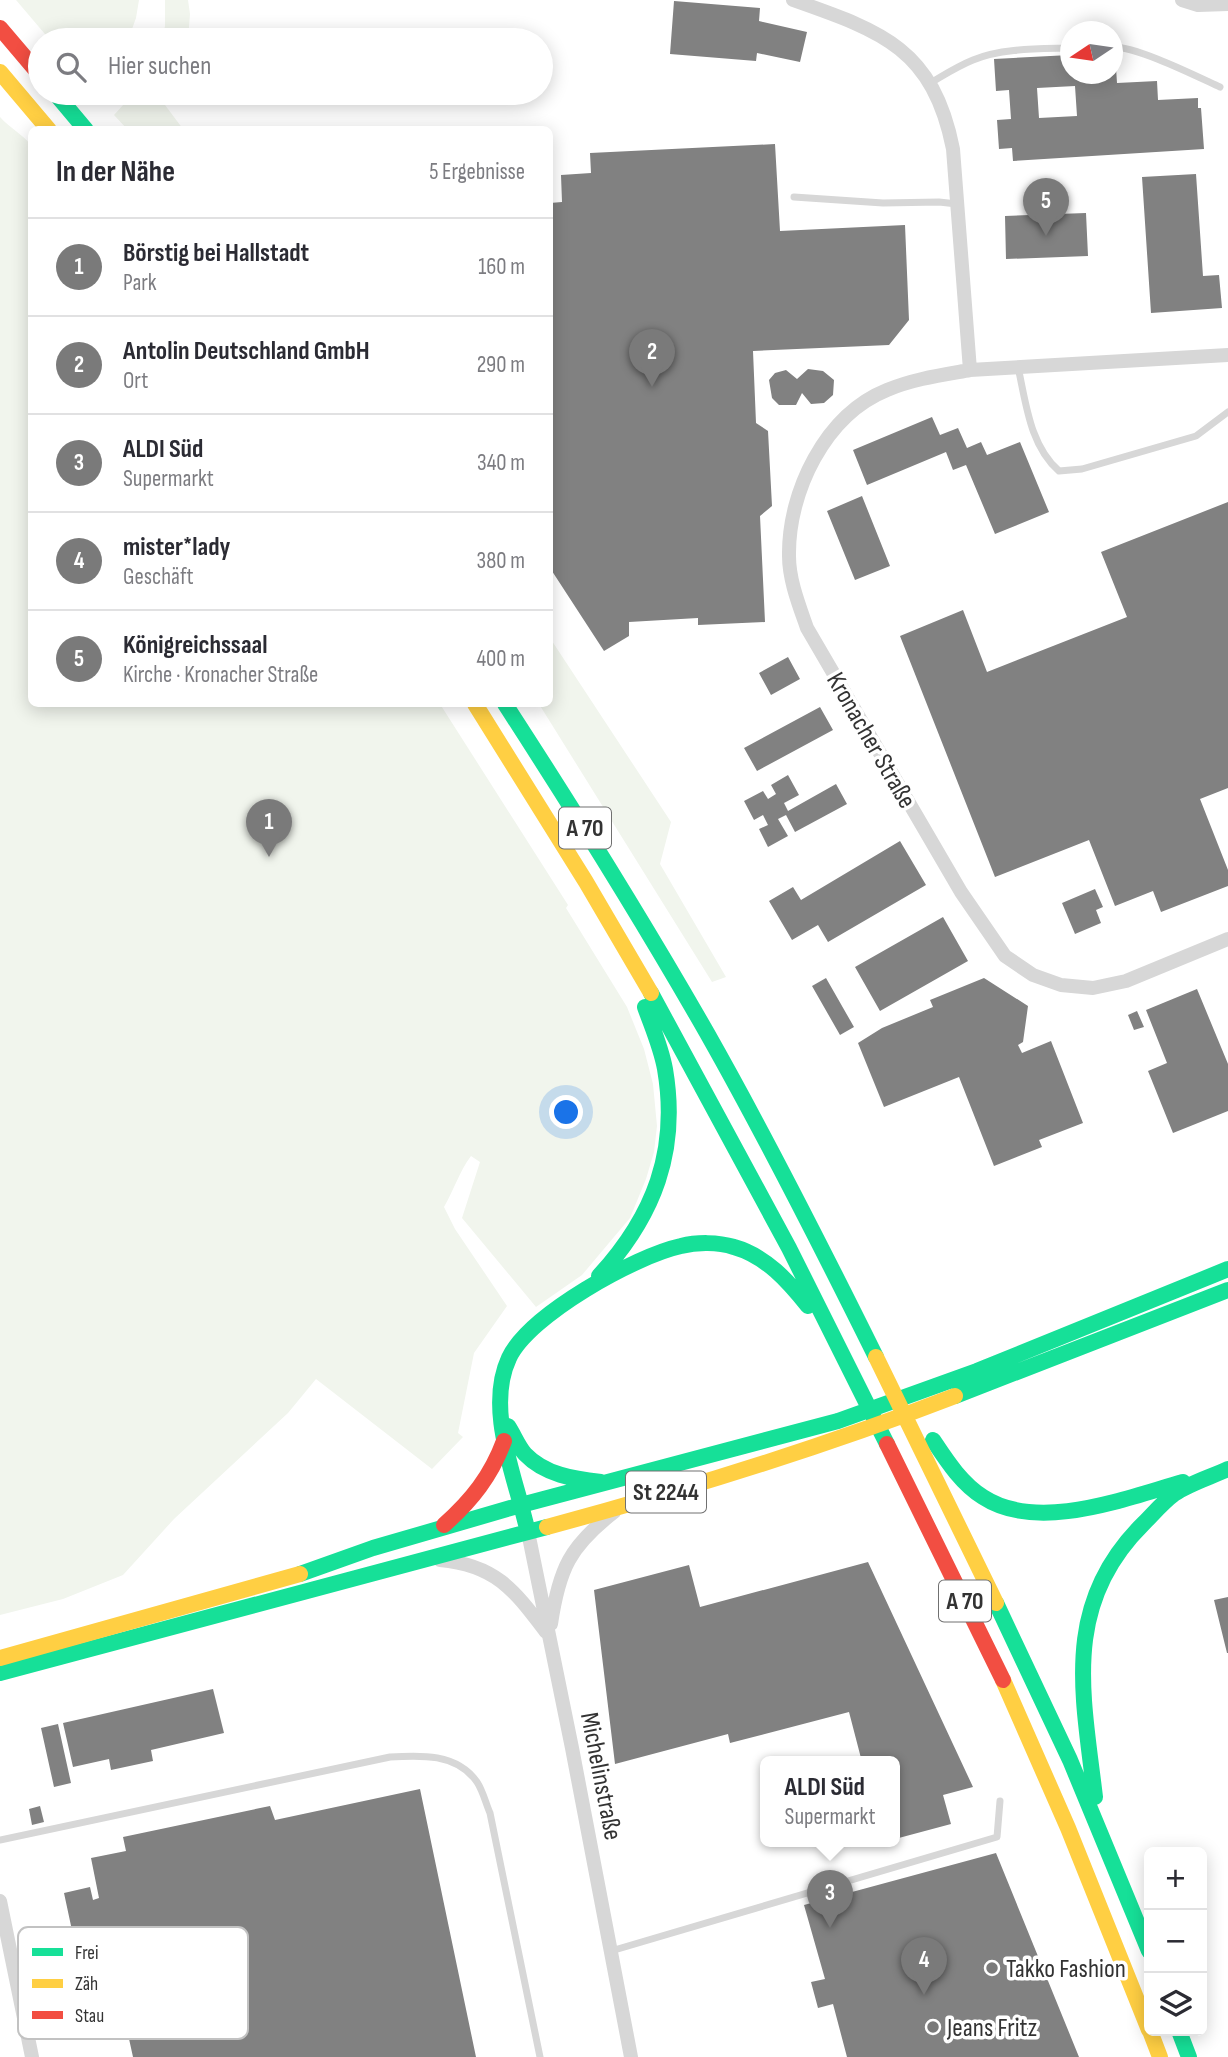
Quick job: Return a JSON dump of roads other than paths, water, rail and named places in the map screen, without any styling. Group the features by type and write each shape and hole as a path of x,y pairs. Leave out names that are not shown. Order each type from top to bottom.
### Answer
{"main road":[{"path":"0,28 28,61"},
{"path":"0,72 46,126"},
{"path":"65,105 83,126"},
{"name":"A 70","path":"477,707 568,849 755,1180 981,1632 1115,1938 1144,2016"},
{"name":"A 70","path":"507,707 590,836 668,967 768,1145 1005,1619 1098,1825 1144,1939"},
{"path":"584,1292 611,1265 642,1222 662,1175 668,1142 669,1111 664,1067 622,942"},
{"path":"444,1525 478,1494 495,1469 504,1441 500,1393 510,1356 520,1342 534,1328 584,1292 666,1250 701,1244 734,1247 765,1261 785,1278 807,1305 848,1364"},
{"name":"St 2244","path":"0,1672 291,1597 620,1507 888,1422 1228,1269"},
{"name":"St 2244","path":"0,1658 284,1580 444,1525 601,1482 799,1433 980,1379 1228,1290"},
{"path":"889,1385 925,1425 945,1463 957,1478 969,1490 1000,1507 1038,1513 1068,1511 1223,1471"},
{"path":"502,1416 526,1455 553,1474 601,1482"},
{"name":"Michelinstraße","path":"504,1441 528,1532"},
{"path":"1098,1825 1081,1693 1086,1623 1100,1584 1129,1538 1174,1494 1223,1471"},
{"name":"A 70","path":"1151,2036 1160,2057"},
{"path":"1181,2036 1189,2057"}],"street":[{"path":"793,0 851,20 883,36 908,56 935,93 949,128 953,149 970,370"},
{"path":"1182,0 1198,5 1228,4"},
{"name":"Kronacher Straße","path":"1228,355 970,370 930,377 885,390 849,414 820,448 804,479 791,516 789,558 796,597 807,628 961,892 1005,956 1033,975 1061,985 1093,988 1126,981 1228,939"},
{"path":"549,1636 561,1576 571,1557 589,1532 620,1507"},
{"name":"Michelinstraße","path":"528,1532 631,2057"},
{"path":"428,1559 465,1562 490,1573 508,1586 549,1636"},
{"path":"0,1901 18,1986"},
{"path":"29,2039 33,2057"}],"lane":[{"path":"1123,48 1220,87"},
{"path":"929,83 984,57 1007,52 1060,49"},
{"path":"794,197 883,203 957,204"},
{"path":"1018,367 1032,428 1049,462 1059,471 1082,468 1196,436 1228,412"},
{"path":"0,1840 390,1757 426,1755 454,1763 477,1782 490,1813 540,2057"},
{"path":"611,1951 997,1837 1000,1801"}],"place":[{"name":"Königreichssaal","path":"1046,236"},
{"name":"Antolin Deutschland GmbH","path":"652,387"},
{"name":"Börstig bei Hallstadt","path":"269,857"},
{"name":"ALDI Süd","path":"830,1928"},
{"name":"Takko Fashion","path":"992,1968"},
{"name":"mister*lady","path":"924,1995"},
{"name":"Jeans Fritz","path":"933,2027"}]}
